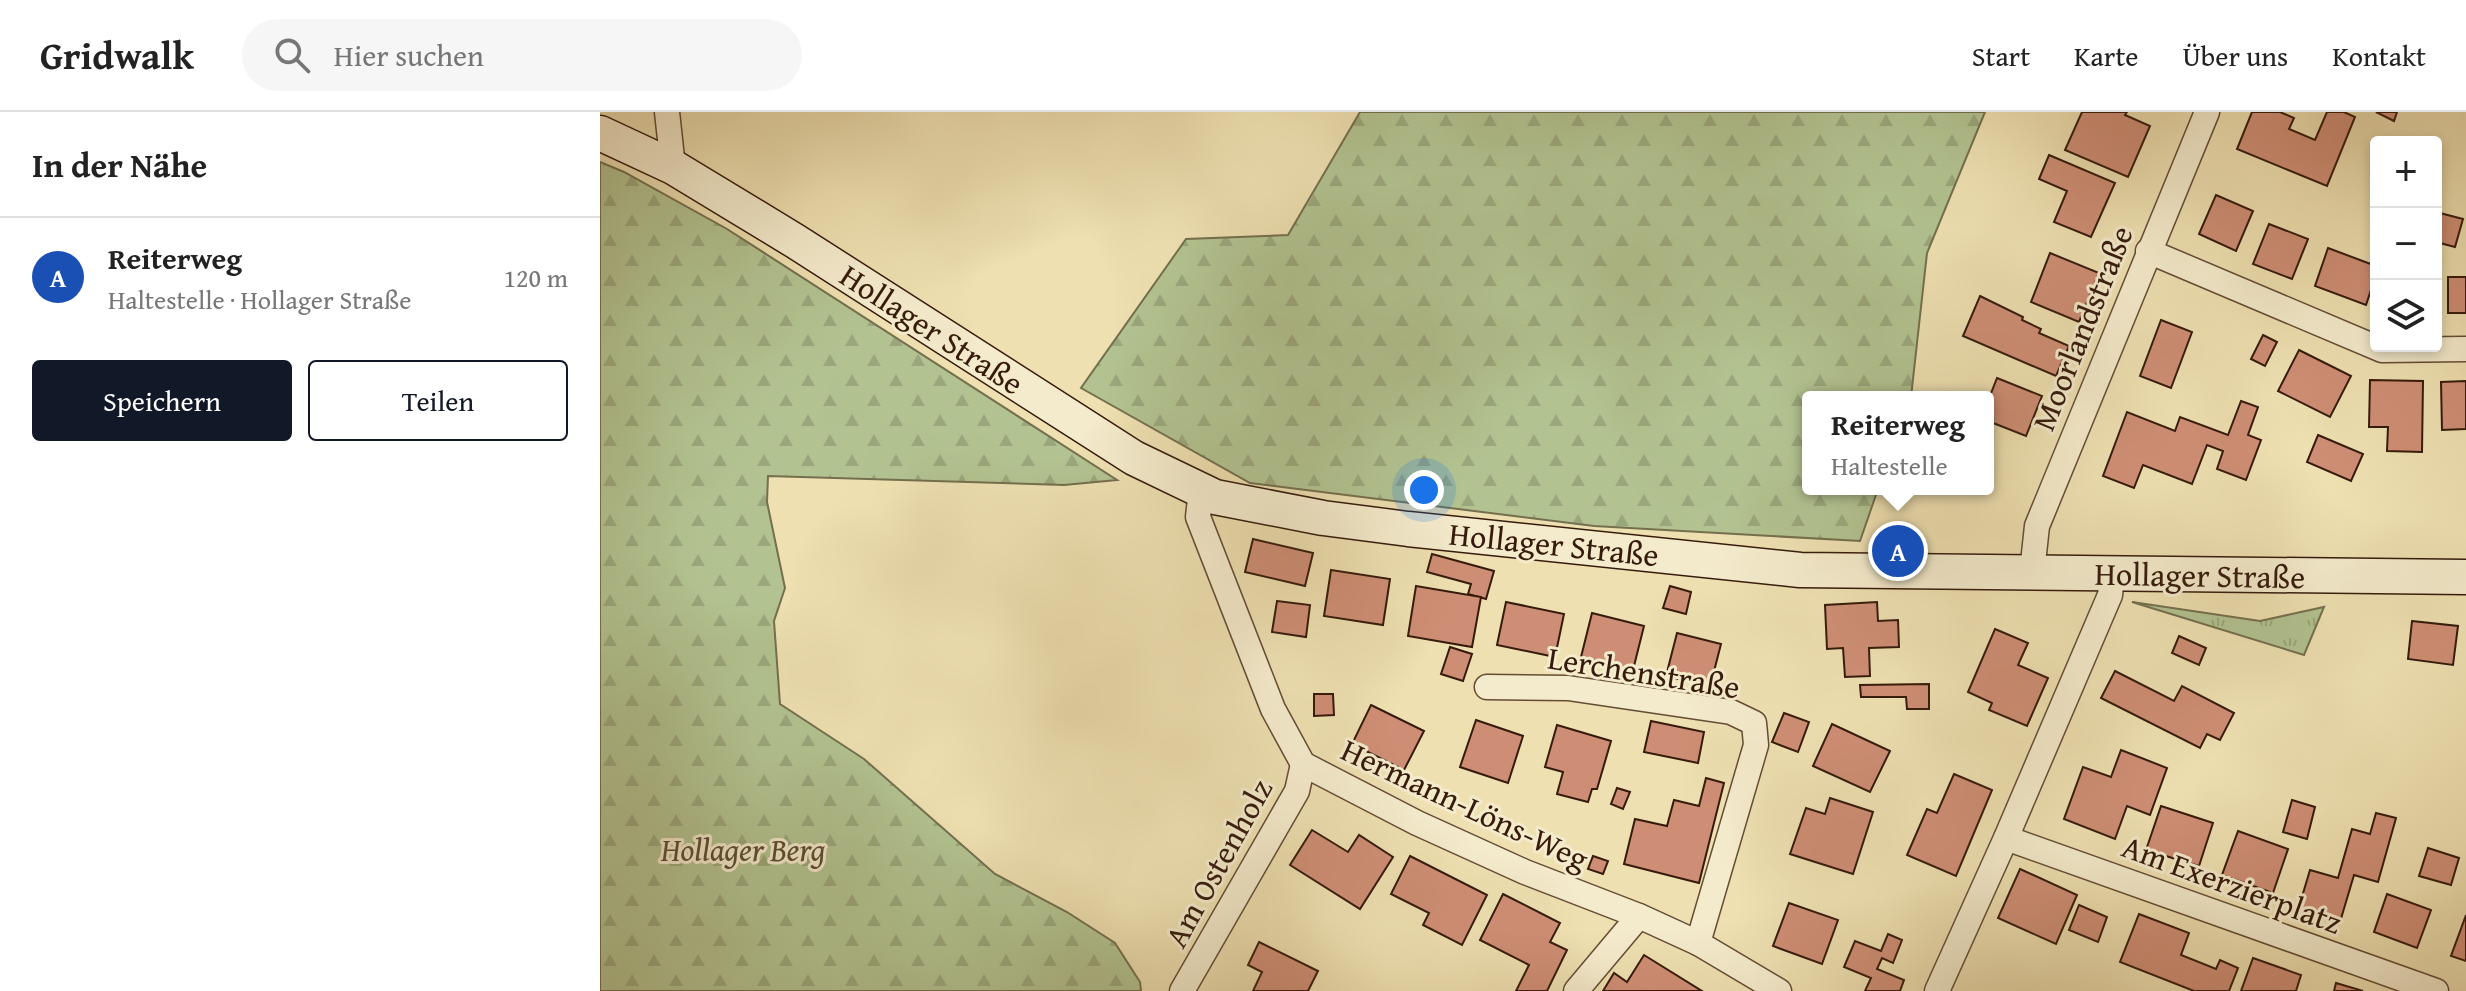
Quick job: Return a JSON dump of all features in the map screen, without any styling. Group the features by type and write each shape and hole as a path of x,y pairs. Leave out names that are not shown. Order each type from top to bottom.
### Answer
{"main road":[{"name":"Hollager Straße","path":"600,133 673,167 795,241 1134,458 1215,497 1323,518 1500,540 1800,570 2466,577"}],"street":[{"path":"667,112 673,167"},
{"name":"Moorlandstraße","path":"2032,572 2037,526 2207,112"},
{"path":"2148,251 2382,350 2466,349"},
{"name":"Hermann-Löns-Weg","path":"1201,490 1198,517 1273,709 1303,764 1417,823 1511,866 1639,916 1698,943 1779,991"},
{"path":"1937,991 2110,595 2112,575"},
{"name":"Lerchenstraße","path":"1487,687 1568,688 1731,712 1754,723 1756,745 1698,943"},
{"name":"Am Ostenholz","path":"1182,991 1297,791 1303,764"},
{"name":"Am Exerzierplatz","path":"2006,838 2436,991"},
{"path":"1576,991 1639,916"}],"green space":[{"path":"1360,112 1985,112 1927,253 1912,391 1802,391 1802,495 1876,495 1860,541 1594,526 1250,483 1081,388 1186,239 1288,235"},
{"name":"Hollager Berg","path":"600,162 727,229 1117,480 1064,485 768,476 767,502 785,588 774,621 780,704 864,759 995,874 1067,912 1115,943 1140,982 1141,991 600,991"},
{"path":"2132,602 2260,621 2324,607 2304,655"}],"building":[{"path":"2082,112 2127,112 2125,115 2150,126 2128,177 2065,150"},
{"path":"2252,112 2280,112 2294,118 2289,129 2315,140 2327,112 2344,112 2355,117 2327,186 2237,149"},
{"path":"2376,112 2397,112 2394,121"},
{"path":"2049,155 2115,183 2091,237 2054,222 2067,191 2039,179"},
{"path":"2216,195 2253,211 2236,251 2199,234"},
{"path":"2442,214 2463,219 2455,247 2442,244"},
{"path":"2269,224 2308,239 2292,279 2253,264"},
{"path":"2328,248 2370,264 2370,293 2366,305 2315,286"},
{"path":"2050,253 2099,273 2079,322 2031,302"},
{"path":"2448,277 2466,277 2466,313 2448,313"},
{"path":"1980,296 2023,317 2022,320 2041,329 2039,333 2069,346 2056,376 1963,336"},
{"path":"2161,320 2192,332 2171,388 2140,376"},
{"path":"2263,335 2277,342 2265,366 2251,359"},
{"path":"2299,350 2351,376 2330,417 2278,391"},
{"path":"1997,378 2042,396 2026,436 1994,423 1992,391"},
{"path":"2370,380 2423,381 2422,452 2387,451 2388,427 2369,427"},
{"path":"2466,381 2466,429 2442,430 2441,382"},
{"path":"2241,401 2258,407 2248,435 2261,440 2246,480 2217,469 2223,451 2207,445 2192,484 2143,465 2134,488 2103,476 2127,412 2175,431 2180,417 2228,435"},
{"path":"2318,435 2363,454 2351,481 2307,462"},
{"path":"1253,539 1313,553 1305,586 1245,572"},
{"path":"1432,554 1494,571 1486,599 1468,594 1471,584 1427,572"},
{"path":"1331,570 1390,579 1383,625 1324,616"},
{"path":"1416,586 1481,597 1472,647 1408,636"},
{"path":"1670,586 1691,592 1686,614 1663,608"},
{"path":"1277,601 1310,605 1306,637 1272,632"},
{"path":"1506,602 1564,614 1555,657 1497,645"},
{"path":"1877,602 1878,621 1898,620 1899,647 1869,648 1870,676 1845,677 1843,648 1827,649 1825,605"},
{"path":"1592,613 1644,626 1633,670 1581,657"},
{"path":"2412,621 2458,626 2453,665 2408,659"},
{"path":"1995,629 2028,643 2018,665 2048,678 2027,726 1989,710 1992,703 1968,692"},
{"path":"1677,633 1721,644 1710,687 1666,676"},
{"path":"2179,636 2206,648 2199,665 2172,653"},
{"path":"1450,647 1472,654 1463,681 1441,674"},
{"path":"2115,671 2174,701 2182,686 2234,713 2220,740 2207,734 2200,748 2101,698"},
{"path":"1929,684 1929,709 1907,709 1906,697 1861,697 1860,685"},
{"path":"1314,694 1333,694 1334,715 1314,716"},
{"path":"1371,705 1424,731 1404,770 1352,744"},
{"path":"1784,713 1809,722 1798,752 1772,742"},
{"path":"1476,720 1523,736 1508,783 1460,767"},
{"path":"1651,721 1704,732 1698,763 1644,752"},
{"path":"1832,724 1890,751 1870,792 1813,766"},
{"path":"1557,725 1611,741 1597,789 1592,789 1588,802 1557,794 1563,772 1545,767"},
{"path":"2121,750 2167,768 2150,815 2127,806 2115,839 2064,819 2083,767 2111,777"},
{"path":"1954,774 1992,790 1956,876 1907,855 1927,809 1937,813"},
{"path":"1706,778 1724,783 1699,883 1624,864 1635,819 1667,826 1674,800 1699,806"},
{"path":"1617,788 1630,792 1623,809 1611,804"},
{"path":"1830,798 1873,812 1853,874 1790,854 1806,808 1825,814"},
{"path":"2292,800 2315,807 2307,839 2283,832"},
{"path":"2161,806 2213,823 2199,866 2146,850"},
{"path":"2376,813 2396,818 2378,882 2354,875 2340,922 2298,910 2310,870 2338,878 2352,829 2370,834"},
{"path":"1312,830 1348,852 1359,835 1393,857 1360,909 1290,865"},
{"path":"2238,831 2288,849 2273,893 2222,875"},
{"path":"2428,848 2459,858 2451,885 2419,876"},
{"path":"1410,856 1487,895 1462,945 1423,925 1429,913 1391,894"},
{"path":"1593,856 1608,861 1603,874 1588,869"},
{"path":"2020,869 2077,895 2056,944 1998,918"},
{"path":"1503,894 1560,923 1550,942 1567,950 1547,991 1516,991 1529,965 1480,940"},
{"path":"2387,894 2431,910 2417,948 2374,932"},
{"path":"1789,903 1838,920 1822,964 1773,946"},
{"path":"2079,905 2107,917 2098,942 2069,930"},
{"path":"2139,914 2189,933 2181,955 2216,969 2220,960 2238,968 2229,991 2194,991 2120,962"},
{"path":"2466,915 2466,961 2451,956"},
{"path":"1888,934 1902,940 1893,963 1882,958 1877,969 1904,980 1900,991 1865,991 1871,978 1844,967 1855,941 1881,951"},
{"path":"1259,942 1318,971 1308,991 1253,991 1262,972 1248,965"},
{"path":"1644,955 1702,991 1603,991 1614,973 1627,982"},
{"path":"2253,958 2301,975 2296,991 2241,991"},
{"path":"2336,983 2363,991 2334,991"}],"place":[{"name":"Reiterweg","path":"1898,551"}]}
